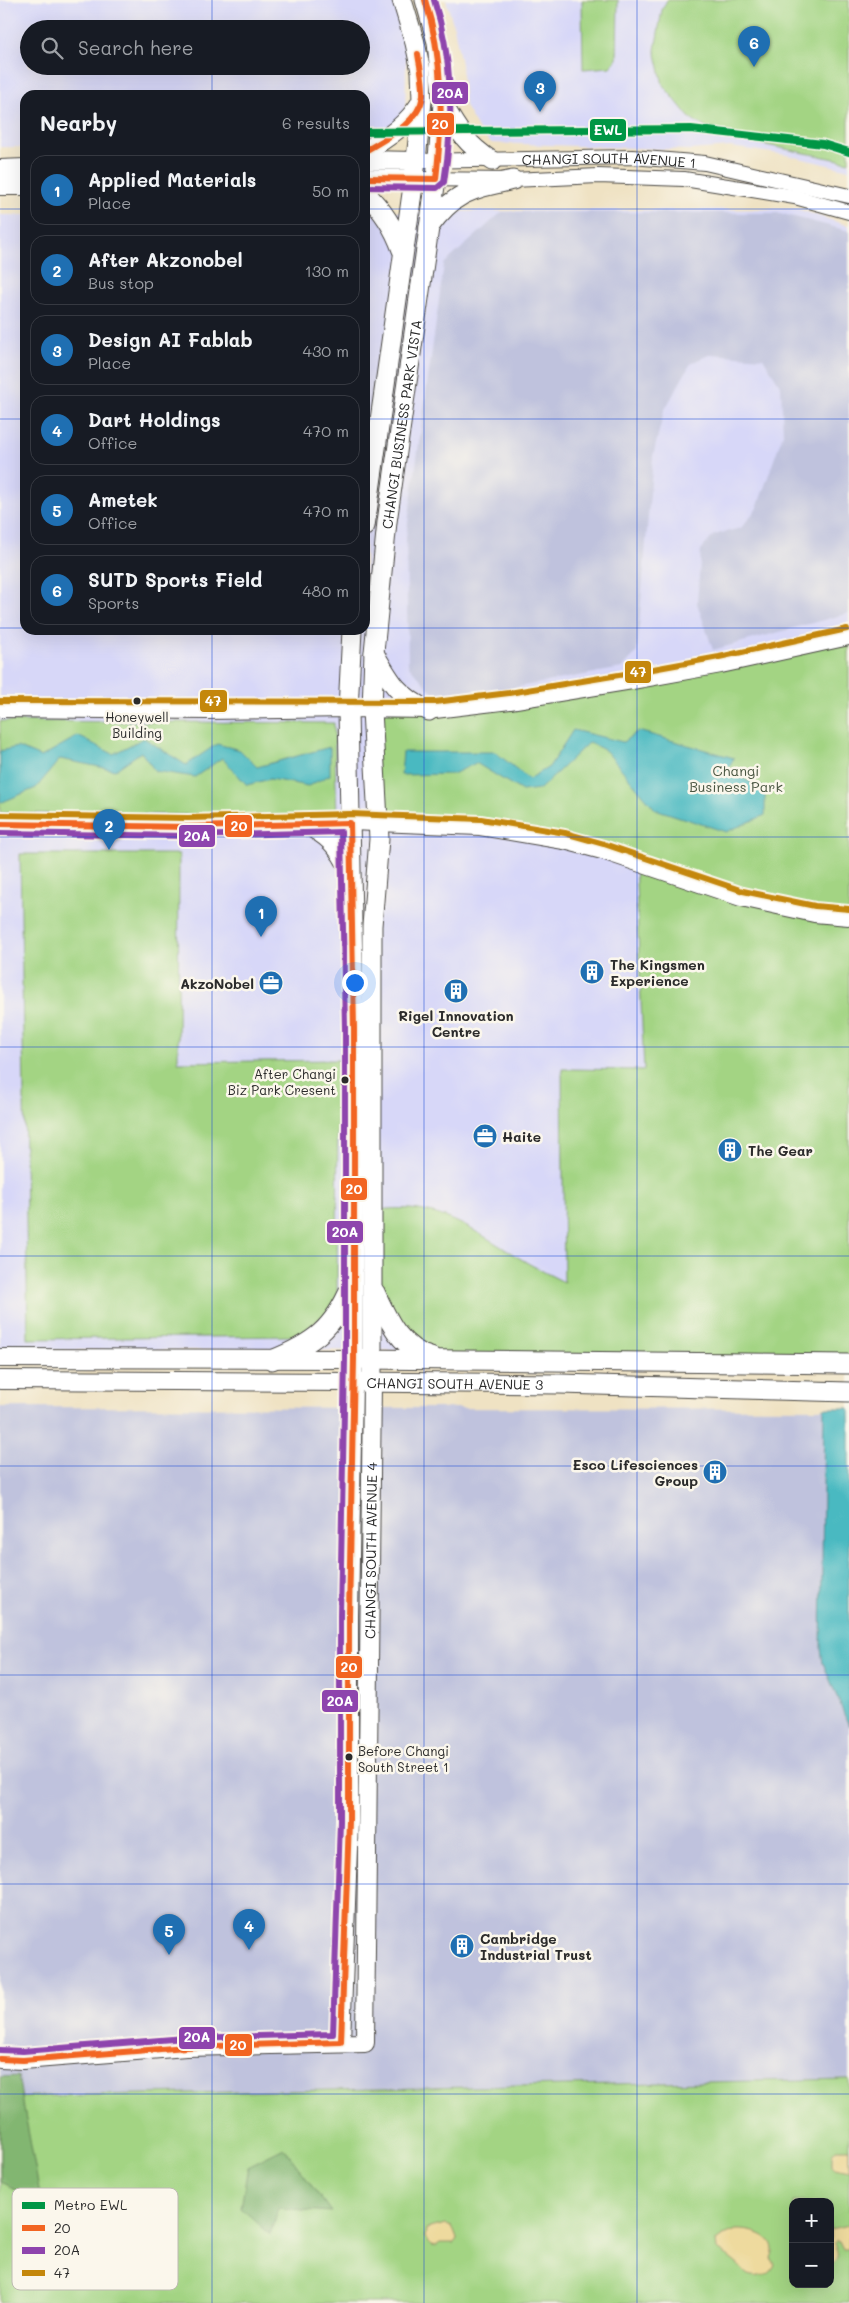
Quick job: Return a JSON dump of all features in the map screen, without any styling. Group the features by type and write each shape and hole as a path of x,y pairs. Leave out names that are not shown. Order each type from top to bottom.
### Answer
{"main road":[{"name":"CHANGI BUSINESS PARK VISTA","path":"370,489 422,101 421,71 408,14 402,0"},
{"path":"424,0 436,42 443,104 464,138 475,150 492,161"},
{"path":"370,147 400,128 413,116 422,101"},
{"name":"CHANGI BUSINESS PARK VISTA","path":"363,1359 373,1288 372,926 377,877 378,824 372,710 374,652 386,531 437,170 443,104"},
{"path":"429,228 440,211 463,193 512,180"},
{"path":"370,198 381,209 392,225 402,251"},
{"path":"352,635 348,710 354,1028 353,1281 363,1359"},
{"path":"374,652 389,679 405,698 430,711"},
{"path":"303,824 316,829 338,847 351,874"},
{"path":"272,1360 296,1350 313,1340 328,1327 344,1302 353,1281"},
{"path":"373,1288 388,1319 405,1344 421,1355 444,1361"},
{"name":"CHANGI SOUTH AVENUE 3","path":"363,1359 849,1364"},
{"name":"CHANGI SOUTH AVENUE 4","path":"353,1382 363,1359"},
{"name":"CHANGI SOUTH AVENUE 4","path":"363,1359 372,1382"},
{"name":"CHANGI SOUTH AVENUE 3","path":"353,1382 560,1384 849,1392"}],"street":[{"name":"CHANGI SOUTH AVENUE 1","path":"437,170 492,161 632,157 705,163 849,196"},
{"name":"CHANGI SOUTH AVENUE 1","path":"370,161 414,170"},
{"path":"0,169 20,168"},
{"name":"CHANGI SOUTH AVENUE 1","path":"370,177 414,170 437,170 512,180 598,176 684,179 794,197 849,212"},
{"path":"0,186 20,186"},
{"path":"0,710 207,712 430,711 510,702 632,682 721,666 849,638"},
{"path":"0,824 188,827 350,823 480,828 564,842 627,859 741,899 814,915 849,918"},
{"name":"CHANGI SOUTH AVENUE 3","path":"0,1358 363,1359"},
{"name":"CHANGI SOUTH AVENUE 3","path":"0,1380 353,1382"},
{"name":"CHANGI SOUTH AVENUE 4","path":"353,1382 349,1616 349,1821 342,2042 365,2043 372,1382"},
{"path":"0,2059 23,2060 186,2047 342,2042"}],"shaded area":[{"path":"0,0 397,0 407,14 405,121 370,133 370,90 20,90 20,147 0,147"},
{"path":"446,0 849,0 849,170 787,155 730,147 690,150 492,143 481,134 465,106 461,64 454,27"},
{"name":"Changi Business Park","path":"798,209 849,226 849,1351 0,1350 0,215 20,215 20,635 370,635 370,212"},
{"path":"502,212 779,213 849,231 849,613 713,650 697,603 701,550 714,535 741,528 757,508 783,434 781,387 763,358 711,354 691,363 664,411 653,456 637,652 622,668 502,690 433,693 408,665 406,537 444,264"},
{"path":"0,1407 849,1409 849,2079 0,2097"}],"green space":[{"path":"582,0 618,0 617,59 610,67 583,69"},
{"path":"667,0 849,0 849,162 717,135 689,117 663,85 655,50 662,10"},
{"path":"849,638 849,1365 422,1355 374,1288 373,1211 414,1209 449,1218 564,1282 562,1069 644,1070 635,862 524,834 378,823 373,711 435,711"},
{"path":"0,721 334,723 337,816 0,813"},
{"path":"20,854 179,854 178,1062 338,1060 337,1305 298,1336 28,1339"},
{"path":"18,2076 39,2188 14,2188 0,2182 0,2077"},
{"path":"849,2079 849,2303 0,2303 0,2097"},
{"path":"284,2148 331,2212 279,2208 270,2234 241,2208 248,2166"}],"sand":[{"path":"836,2149 849,2149 849,2171 835,2168 832,2165 832,2154"},
{"path":"446,2224 452,2226 457,2239 454,2243 440,2243 436,2246 432,2245 425,2238 426,2229"},
{"path":"849,2226 849,2249 844,2249 840,2241 836,2240 838,2256 834,2263 834,2243 834,2229"},
{"path":"736,2230 757,2233 769,2240 773,2251 771,2258 775,2264 768,2273 761,2276 748,2275 735,2262 717,2250 716,2241"}],"water":[{"path":"573,730 623,742 638,731 734,758 727,772 765,788 765,815 726,832 655,809 606,751 589,742 540,789 522,791 476,763 453,774 401,775 403,752 495,752 529,779 549,767"},
{"path":"78,736 113,754 144,738 186,765 217,744 240,750 257,767 330,747 330,775 308,786 270,779 247,785 222,758 195,777 155,771 141,752 115,770 60,759 36,788 0,803 0,751 17,747 41,757"},
{"path":"824,1408 849,1408 849,1726 823,1663 821,1649"}],"metro line":[{"name":"EWL","path":"370,132 691,129 823,144 849,152"}],"transit line":[{"name":"20","path":"370,178 436,179 441,111 439,66 436,44 425,0"},
{"name":"20A","path":"370,187 437,188 444,182 449,136 450,90 445,45 434,0"},
{"name":"20","path":"370,148 400,129 420,106 423,91 418,54"},
{"name":"47","path":"0,701 435,702 509,693 631,673 719,657 847,629"},
{"name":"47","path":"0,815 188,818 350,814 481,819 565,833 604,844 743,891 815,906 849,909"},
{"name":"20","path":"0,824 188,827 350,823 354,1028 354,1359 349,1616 349,1821 341,2042 186,2047 23,2060 0,2059"},
{"name":"20A","path":"0,833 188,836 341,832 345,1028 345,1359 340,1616 340,1821 333,2034 185,2038 23,2051 0,2050"}],"place":[{"name":"SUTD Sports Field","path":"754,67"},
{"name":"Design AI Fablab","path":"540,112"},
{"name":"Honeywell Building","path":"137,701"},
{"name":"After Akzonobel","path":"109,850"},
{"name":"Applied Materials","path":"261,937"},
{"name":"The Kingsmen Experience","path":"592,972"},
{"name":"AkzoNobel","path":"271,983"},
{"name":"Rigel Innovation Centre","path":"456,991"},
{"name":"After Changi Biz Park Cresent","path":"345,1080"},
{"name":"Haite","path":"485,1136"},
{"name":"The Gear","path":"730,1150"},
{"name":"Esco Lifesciences Group","path":"715,1472"},
{"name":"Before Changi South Street 1","path":"349,1757"},
{"name":"Cambridge Industrial Trust","path":"462,1946"},
{"name":"Dart Holdings","path":"249,1950"},
{"name":"Ametek","path":"169,1955"}]}
